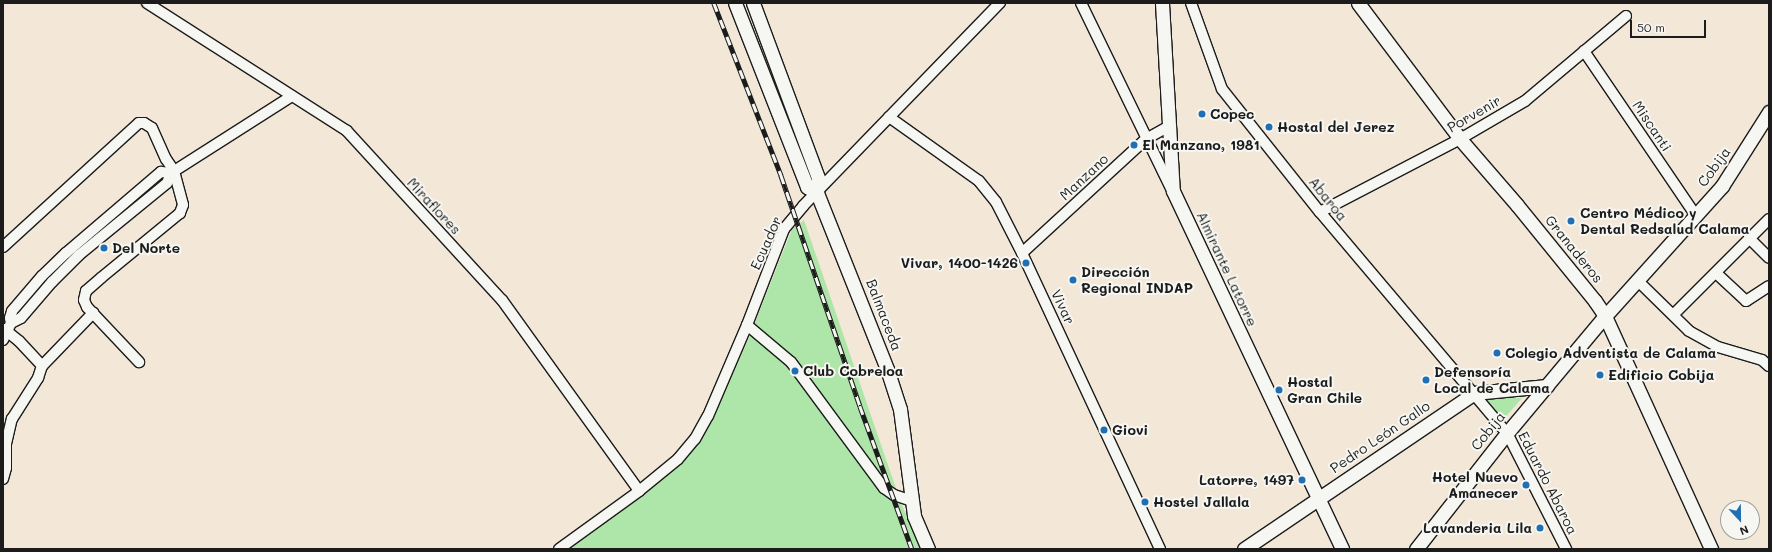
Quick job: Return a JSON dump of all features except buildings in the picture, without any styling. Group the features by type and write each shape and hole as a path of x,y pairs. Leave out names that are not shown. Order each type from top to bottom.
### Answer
{"main road":[{"name":"Balmaceda","path":"735,3 807,187 817,193"},
{"name":"Balmaceda","path":"753,3 818,178 817,193 872,327 900,409 914,516 928,549"},
{"path":"1162,3 1173,191"},
{"name":"Granaderos","path":"1358,3 1460,139 1595,301 1604,316 1711,549"},
{"name":"Cobija","path":"1416,549 1506,433 1547,386 1604,316 1638,281 1722,186 1768,115"},
{"name":"Almirante Latorre","path":"1173,191 1317,499 1342,549"},
{"name":"Pedro León Gallo","path":"1244,549 1474,394 1547,386"}],"street":[{"name":"Miraflores","path":"147,3 161,6 292,96 347,131 502,300 639,491"},
{"name":"Ecuador","path":"559,549 639,491 678,459 695,439 708,416 747,325 784,229 794,215 1000,3"},
{"name":"Almirante Latorre","path":"1081,3 1146,139 1173,191"},
{"name":"Abaroa","path":"1191,3 1222,89 1320,212 1474,394"},
{"name":"Porvenir","path":"1320,212 1460,139 1525,101 1626,16"},
{"name":"Miscanti","path":"1584,51 1696,216"},
{"path":"42,366 19,341 6,331 22,318 52,282 79,255 167,184 173,172 292,96"},
{"name":"Vivar","path":"888,117 979,181 996,202 1022,253 1160,549"},
{"path":"3,247 139,123 144,123 152,128 173,172 183,205 180,213 124,257 86,291 85,303 139,362"},
{"name":"Manzano","path":"1022,253 1146,139 1169,126"},
{"path":"1674,314 1769,219"},
{"path":"1749,238 1769,258"},
{"path":"1716,273 1746,301 1769,286"},
{"path":"1638,281 1674,314 1689,331 1718,346 1762,360 1769,366"},
{"path":"3,479 6,468 6,444 12,419 38,378 42,366 93,313"},
{"path":"747,325 791,362 884,488 894,495 912,501"},
{"name":"Eduardo Abaroa","path":"1474,394 1506,433 1566,549"}],"green space":[{"name":"Club Cobreloa","path":"804,220 901,503 921,549 564,549 684,459 718,403 748,340 792,229"},
{"path":"1486,398 1522,398 1502,421"}],"railway":[{"path":"714,3 781,175 860,406 912,549"}],"place":[{"name":"Copec","path":"1202,114"},
{"name":"Hostal del Jerez","path":"1269,127"},
{"name":"El Manzano, 1981","path":"1134,145"},
{"name":"Centro Médico y Dental Redsalud Calama","path":"1571,221"},
{"name":"Del Norte","path":"104,248"},
{"name":"Vivar, 1400-1426","path":"1026,263"},
{"name":"Dirección Regional INDAP","path":"1073,280"},
{"name":"Colegio Adventista de Calama","path":"1497,353"},
{"name":"Club Cobreloa","path":"795,371"},
{"name":"Edificio Cobija","path":"1600,375"},
{"name":"Defensoría Local de Calama","path":"1426,380"},
{"name":"Hostal Gran Chile","path":"1279,390"},
{"name":"Giovi","path":"1104,430"},
{"name":"Latorre, 1497","path":"1302,480"},
{"name":"Hotel Nuevo Amanecer","path":"1526,485"},
{"name":"Hostel Jallala","path":"1145,502"},
{"name":"Lavanderia Lila","path":"1540,528"}]}
